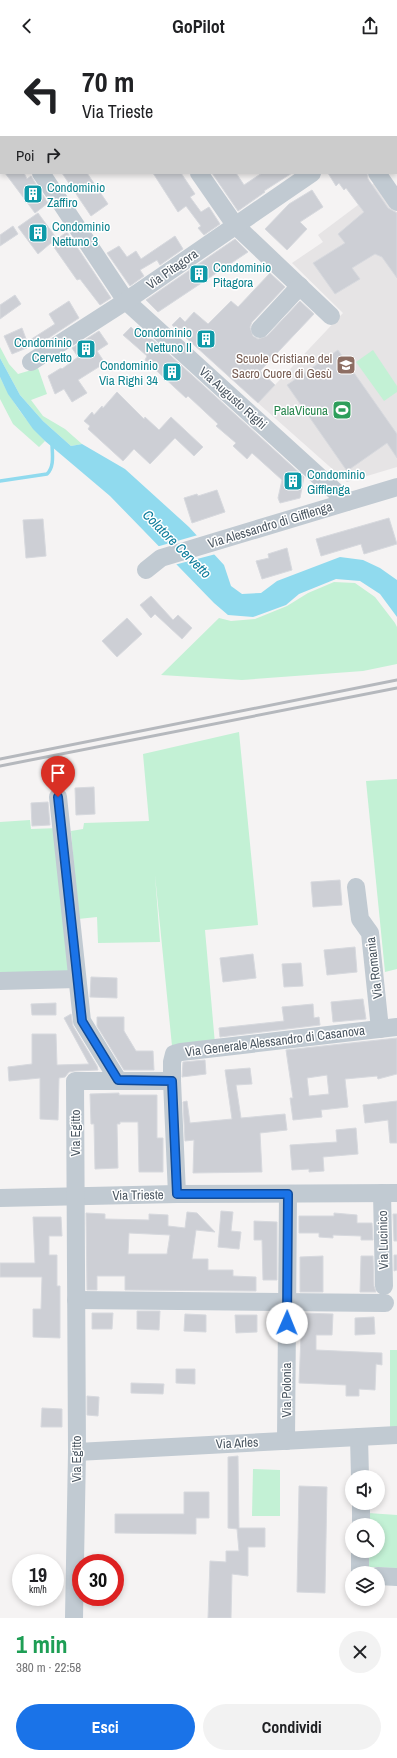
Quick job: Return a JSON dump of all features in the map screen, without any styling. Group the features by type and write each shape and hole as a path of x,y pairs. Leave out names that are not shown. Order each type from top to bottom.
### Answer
{"street":[{"name":"Via Augusto Righi","path":"42,174 126,301 347,502"},
{"path":"200,174 235,225 331,316"},
{"name":"Via Pitagora","path":"31,362 126,301 311,174"},
{"path":"378,174 397,202"},
{"path":"260,329 300,286"},
{"name":"Via Alessandro di Gifflenga","path":"146,570 161,558 206,543 397,487"},
{"path":"58,797 82,1021 118,1080"},
{"name":"Via Romania","path":"356,887 360,919 370,933 389,1028"},
{"path":"0,981 78,979"},
{"name":"Via Generale Alessandro di Casanova","path":"177,1194 172,1081 172,1062 174,1054 389,1028"},
{"name":"Via Egitto","path":"74,1618 77,1452 75,1081 172,1081"},
{"name":"Via Trieste","path":"0,1198 177,1194 390,1193"},
{"name":"Via Lucinico","path":"287,1303 384,1295 390,1193"},
{"name":"Via Polonia","path":"286,1441 288,1194"},
{"path":"76,1300 287,1303"},
{"name":"Via Arles","path":"77,1452 397,1435"},
{"path":"359,1437 360,1470"},
{"path":"385,1576 397,1577"}],"shaded area":[{"name":"Scuole Cristiane del Sacro Cuore di Gesù","path":"376,182 397,213 397,467 347,482 258,403 343,313 292,263 323,242 318,235 358,205 354,197"}],"green space":[{"path":"0,347 9,364 18,374 38,368 47,394 31,400 43,416 65,429 82,444 71,446 43,421 20,395 0,358"},
{"path":"373,350 397,386 397,392 384,401 356,362"},
{"path":"0,377 20,411 45,441 39,447 13,424 0,399"},
{"path":"334,582 355,583 375,597 395,623 397,627 397,664 363,671 242,680 161,675 219,618 231,621 255,619 287,606 308,593"},
{"path":"239,732 258,925 205,930 215,1044 172,1046 155,875 160,942 98,943 97,917 78,919 71,831 83,829 84,823 149,821 143,754"},
{"path":"397,779 397,969 385,972 366,781"},
{"path":"30,820 31,829 59,828 72,975 0,976 0,822"},
{"path":"390,1350 397,1350 397,1427 390,1427"},
{"path":"253,1469 280,1470 280,1516 252,1516"},
{"path":"368,1513 397,1515 397,1568 368,1566 368,1558 385,1558 385,1518 368,1518"}],"water":[{"name":"Colatore Cervetto","path":"0,358 20,395 43,421 71,446 82,444 125,469 189,527 224,565 231,586 242,594 261,593 277,581 340,557 363,560 380,568 397,580 397,617 380,594 360,581 336,579 299,594 286,605 253,617 228,615 214,603 110,496 33,429 8,394 0,377"}],"pier":[{"path":"198,535 216,554 174,565 156,547"}],"building":[{"name":"Condominio Zaffiro","path":"6,174 24,174 27,179 31,176 48,203 35,213"},
{"path":"63,174 88,174 108,204 91,216"},
{"path":"154,174 182,174 195,194 190,197 201,212 209,207 220,224 204,235 198,228 201,226 186,206 178,212"},
{"path":"213,174 237,174 244,185 260,174 290,174 264,191 265,192 238,211"},
{"path":"329,174 367,174 368,179 388,208 397,213 397,278 382,257 375,254 352,268 360,279 335,294 313,263 345,243 338,234 364,212 346,188 344,190 339,183 336,186"},
{"path":"312,190 323,207 300,222 307,229 287,250 265,229 289,204"},
{"path":"38,213 57,239 67,232 111,298 100,305 80,279 77,280 51,243 38,254 18,227"},
{"path":"13,226 18,234 0,246 0,235"},
{"path":"175,236 183,249 160,265 157,260 140,270 144,276 130,286 107,253 119,246 127,257 136,251 141,259"},
{"name":"Condominio Pitagora","path":"235,239 248,252 158,312 146,300"},
{"path":"270,273 285,287 252,322 250,327 253,336 258,339 267,336 300,301 314,314 260,371 275,385 258,403 172,325 180,317 185,322 194,312 208,324 231,301 238,307"},
{"path":"15,295 21,304 0,319 0,305"},
{"path":"69,301 79,318 35,347 30,340 55,324 49,314"},
{"path":"138,326 304,477 300,498 280,503 278,498 282,480 252,453 247,459 233,446 236,443 216,426 218,424 188,396 186,398 145,360 147,356 123,335 131,327 134,330"},
{"path":"22,328 29,347 12,354 4,336"},
{"path":"99,331 108,344 97,351 105,363 78,380 87,393 72,402 64,389 55,394 48,376 61,368 62,369 78,357 72,348"},
{"name":"PalaVicuna","path":"338,350 397,434 397,458 387,443 347,471 287,385"},
{"path":"117,392 144,419 145,417 159,430 171,417 203,447 194,456 175,438 150,464 134,449 123,461 88,429 90,426 84,421 92,412 94,415 102,406 103,408"},
{"path":"217,490 225,512 192,523 184,498 197,494 198,496"},
{"path":"389,518 397,544 364,554 361,544 321,556 316,539"},
{"path":"43,519 46,556 26,558 23,520"},
{"path":"287,548 292,570 262,579 256,561 269,558 268,554"},
{"path":"151,596 173,620 178,615 192,628 182,639 155,614 151,618 140,605"},
{"path":"127,618 142,634 117,657 102,641"},
{"path":"94,787 95,814 76,815 75,788"},
{"path":"48,802 50,825 32,826 31,803"},
{"path":"340,880 342,905 313,907 311,882"},
{"path":"355,947 357,972 327,975 324,950"},
{"path":"253,954 256,978 223,982 220,958"},
{"path":"301,963 303,986 284,987 282,964"},
{"path":"91,977 117,978 117,998 90,997"},
{"path":"363,999 366,1019 333,1022 331,1002"},
{"path":"56,1003 56,1015 32,1015 31,1004"},
{"path":"313,1004 314,1018 319,1017 320,1025 220,1037 219,1028 284,1021 282,1007"},
{"path":"71,1014 73,1026 98,1070 69,1072 65,1077 59,1078 58,1120 40,1119 40,1078 9,1081 8,1067 32,1064 32,1034 56,1034 57,1065 89,1064 64,1018"},
{"path":"97,1017 124,1017 124,1031 136,1051 153,1051 154,1070 124,1070 97,1026"},
{"path":"397,1038 397,1074 378,1079 377,1076 345,1079 348,1107 321,1110 322,1117 293,1120 290,1098 293,1098 286,1050","holes":["327,1075 329,1094 309,1096 307,1078"]},
{"path":"205,1060 206,1074 182,1077 183,1062"},
{"path":"250,1068 252,1084 236,1085 241,1118 285,1114 287,1130 260,1133 262,1172 193,1173 194,1140 185,1141 183,1102 187,1101 190,1123 232,1119 225,1070"},
{"path":"119,1093 119,1095 157,1095 157,1138 163,1138 163,1172 139,1172 138,1122 120,1122 120,1124 117,1124 118,1168 95,1169 94,1124 91,1124 90,1094"},
{"path":"397,1101 397,1143 390,1143 388,1120 365,1123 363,1105"},
{"path":"356,1128 358,1154 323,1157 324,1171 309,1172 309,1169 292,1170 290,1145 337,1142 336,1130"},
{"path":"221,1211 233,1212 231,1231 241,1232 239,1249 218,1247"},
{"path":"187,1212 197,1213 215,1232 196,1230 192,1259 208,1259 208,1270 233,1270 233,1276 256,1277 256,1291 125,1290 125,1276 97,1276 97,1290 87,1290 86,1213 105,1214 105,1219 149,1220 149,1214 168,1215 168,1226 185,1228","holes":["129,1233 170,1235 167,1254 128,1254"]},
{"path":"334,1213 357,1215 357,1223 372,1223 373,1240 361,1240 361,1236 333,1235 333,1238 319,1237 319,1233 299,1233 299,1216 334,1216"},
{"path":"393,1214 397,1214 397,1241 394,1241"},
{"path":"33,1217 61,1217 62,1236 49,1236 49,1255 57,1255 57,1286 60,1286 60,1338 33,1337 33,1309 41,1309 42,1277 0,1277 0,1263 35,1263"},
{"path":"254,1221 277,1222 277,1280 263,1280 262,1240 254,1240"},
{"path":"394,1255 397,1255 397,1270 394,1271"},
{"path":"323,1256 323,1292 300,1292 300,1257"},
{"path":"361,1256 373,1256 374,1286 376,1292 360,1292"},
{"path":"137,1311 160,1311 159,1330 137,1329"},
{"path":"92,1313 113,1313 112,1329 92,1329"},
{"path":"302,1313 333,1314 332,1335 316,1335 316,1350 382,1353 382,1365 376,1364 375,1390 359,1389 359,1396 346,1396 346,1385 299,1383"},
{"path":"185,1314 206,1315 206,1332 184,1331"},
{"path":"235,1315 257,1315 257,1332 236,1333"},
{"path":"374,1317 375,1334 355,1335 355,1318"},
{"path":"176,1369 195,1369 195,1384 176,1383"},
{"path":"131,1383 164,1384 163,1394 131,1393"},
{"path":"87,1396 99,1397 98,1416 87,1415"},
{"path":"42,1408 62,1409 62,1427 41,1427"},
{"path":"238,1456 239,1528 265,1528 265,1547 248,1547 248,1576 232,1574 231,1618 208,1618 210,1561 226,1562 226,1551 239,1551 237,1529 228,1528 228,1457"},
{"path":"299,1486 327,1487 325,1593 297,1592"},
{"path":"184,1492 209,1492 209,1518 196,1518 196,1534 115,1533 115,1514 184,1514"}],"waterway":[{"path":"0,481 47,474 50,471 52,463 52,443"}],"railway":[{"path":"0,759 397,680"},
{"path":"0,766 397,688"}],"place":[{"name":"Condominio Zaffiro","path":"33,194"},
{"name":"Condominio Nettuno 3","path":"38,233"},
{"name":"Condominio Pitagora","path":"199,274"},
{"name":"Condominio Nettuno II","path":"206,339"},
{"name":"Condominio Cervetto","path":"86,349"},
{"name":"Scuole Cristiane del Sacro Cuore di Gesù","path":"346,365"},
{"name":"Condominio Via Righi 34","path":"172,372"},
{"name":"PalaVicuna","path":"342,410"},
{"name":"Condominio Gifflenga","path":"293,481"}],"route":[{"path":"58,797 82,1021 118,1080 172,1081 177,1194 288,1194 287,1323"}]}
